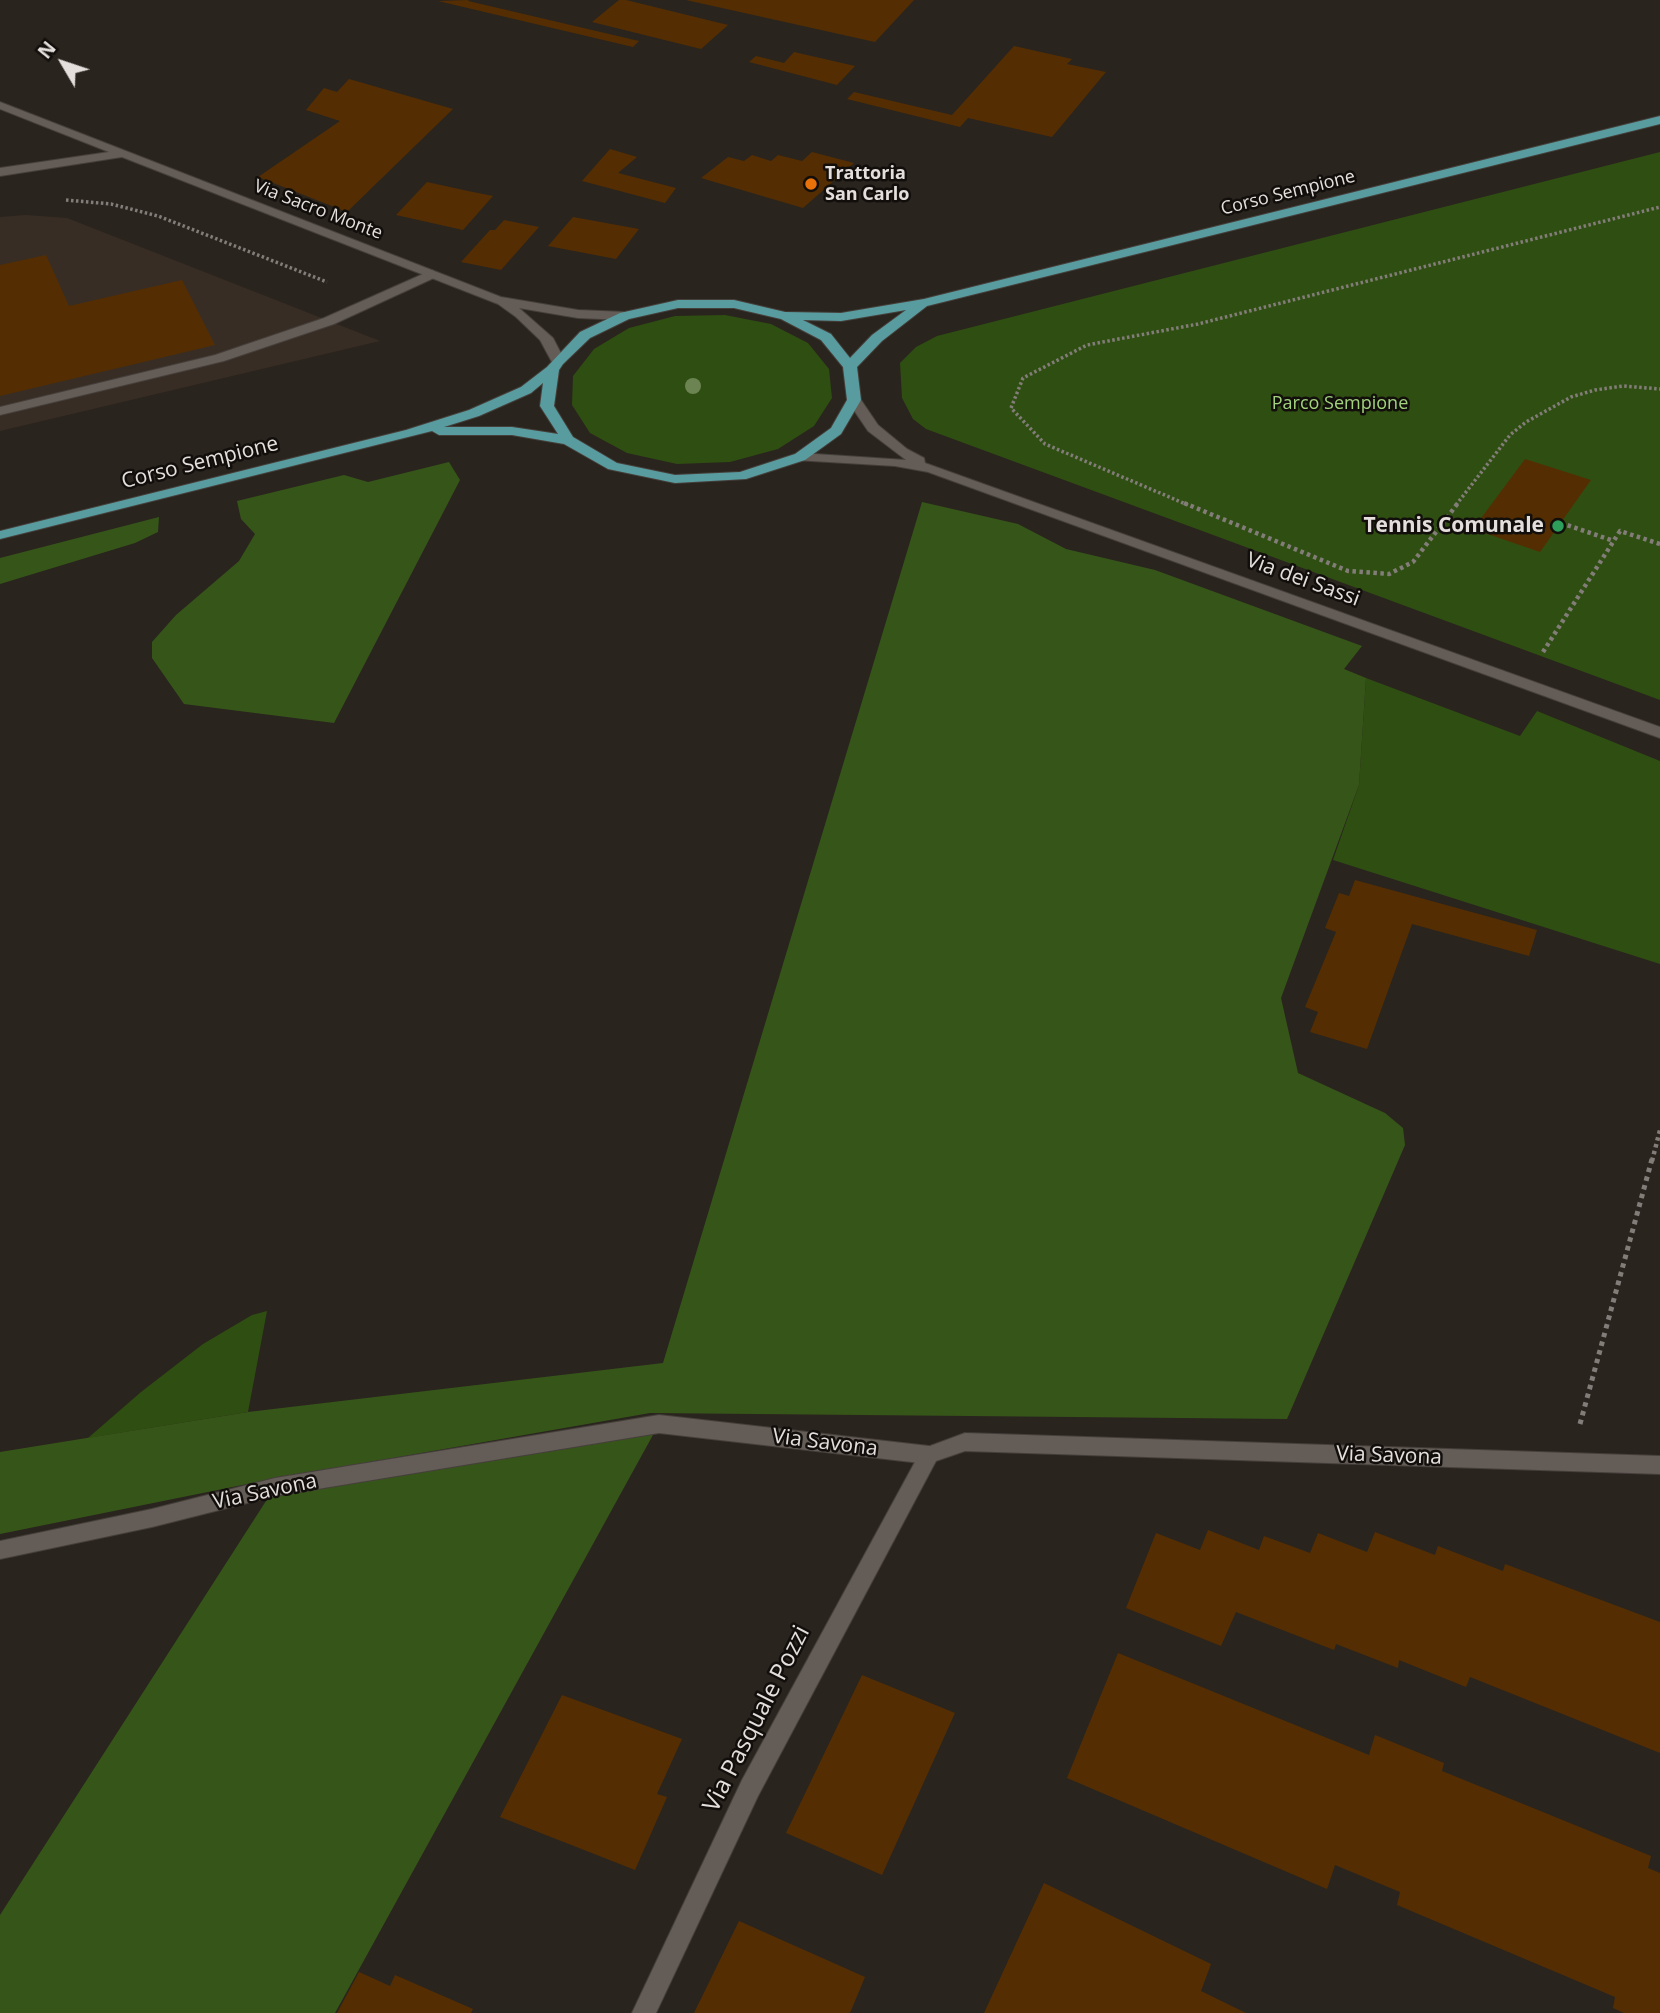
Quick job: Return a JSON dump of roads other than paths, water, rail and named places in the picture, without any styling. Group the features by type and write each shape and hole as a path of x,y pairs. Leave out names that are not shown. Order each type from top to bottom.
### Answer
{"main road":[{"name":"Corso Sempione","path":"785,316 841,317 924,303 1660,120"},
{"path":"850,366 877,338 924,303"},
{"path":"678,304 734,304 785,316 826,337 850,366 854,400 836,431 800,457 741,476 675,479 613,467 568,440 512,431 411,433 474,413 515,395 555,365 585,335 625,316 678,304"},
{"path":"555,365 547,406 568,440"},
{"name":"Corso Sempione","path":"0,535 411,433"}],"street":[{"name":"Via Sacro Monte","path":"0,105 498,300 521,314 547,338 555,365"},
{"path":"0,172 125,153"},
{"path":"0,411 219,358 329,321 432,274"},
{"name":"Via Sacro Monte","path":"498,300 578,313 625,316"},
{"name":"Via dei Sassi","path":"854,400 873,428 902,452 931,468 1660,733"},
{"name":"Via dei Sassi","path":"800,457 895,462 931,468"},
{"name":"Via Savona","path":"0,1550 152,1518 275,1487 659,1423 929,1455 965,1442 1660,1465"},
{"name":"Via Pasquale Pozzi","path":"644,2013 750,1788 929,1455"}],"place":[{"name":"Trattoria San Carlo","path":"811,184"},
{"name":"Tennis Comunale","path":"1558,526"}],"park label":[{"name":"Parco Sempione","path":"1340,404"}]}
